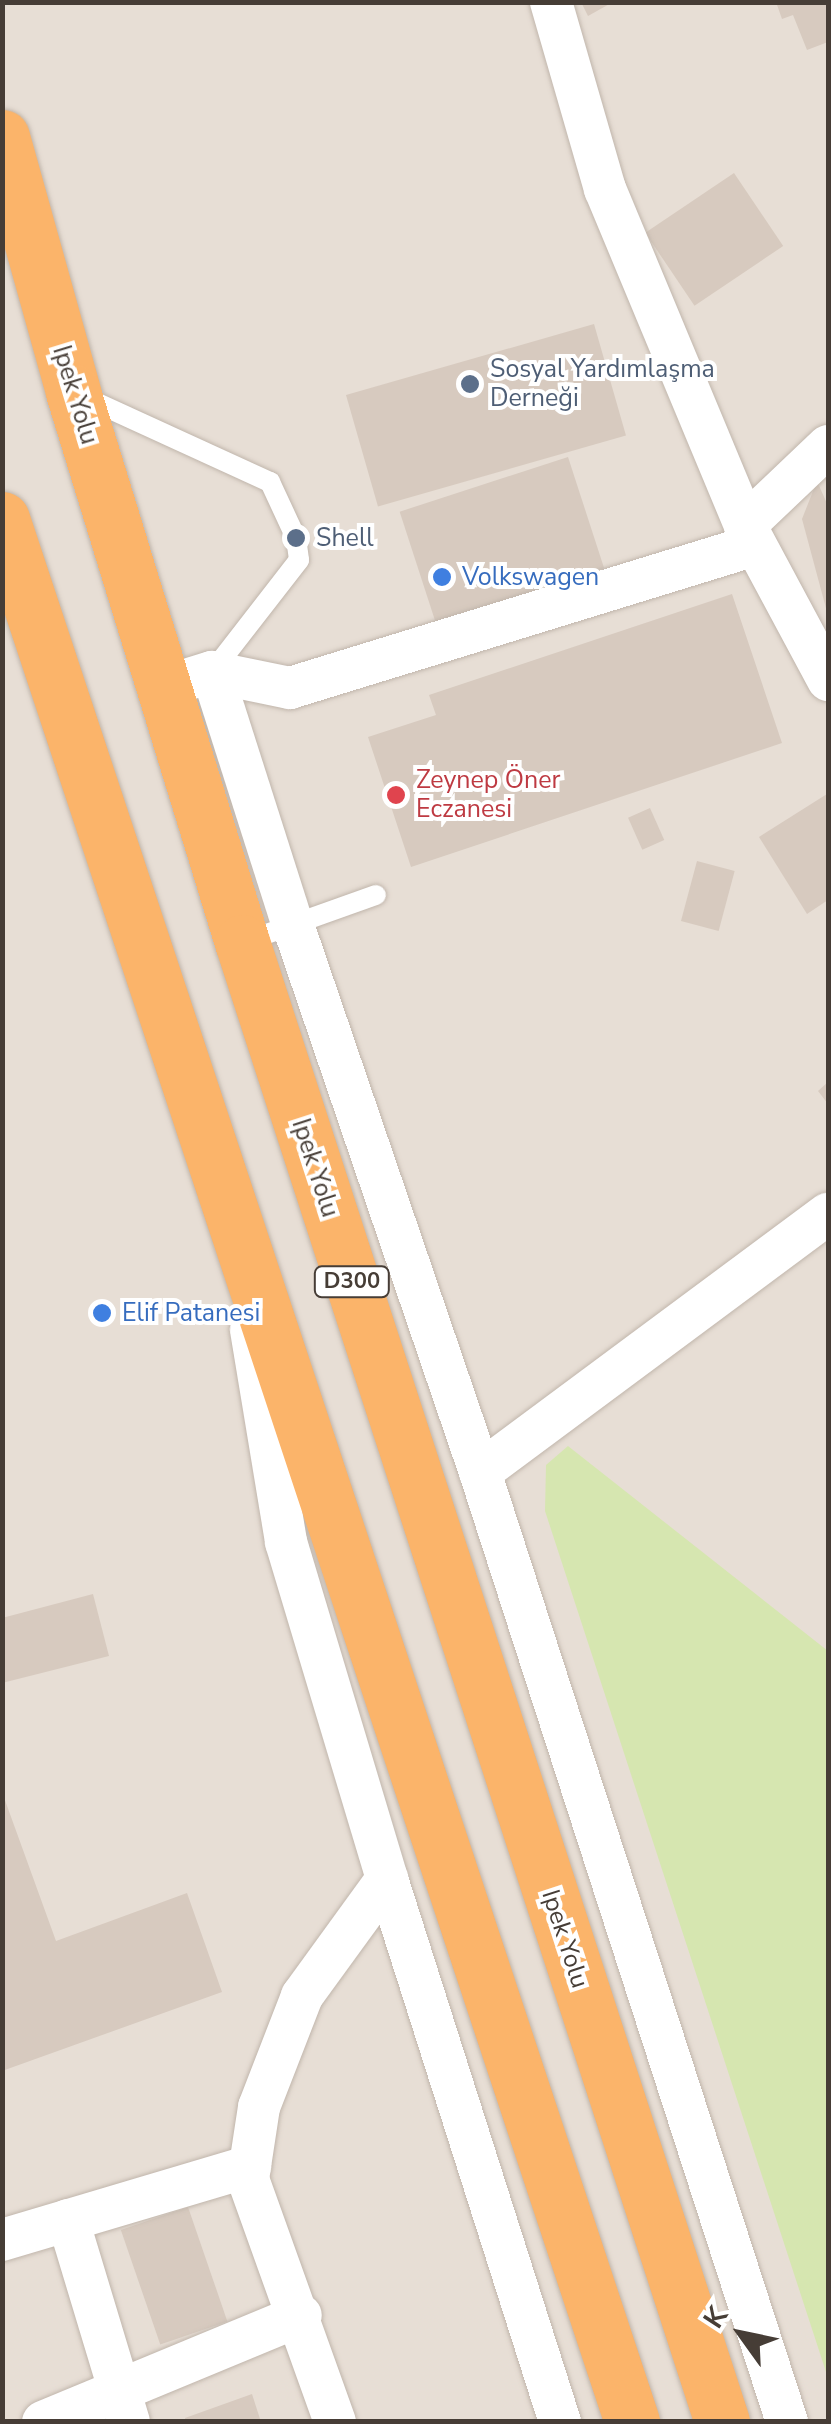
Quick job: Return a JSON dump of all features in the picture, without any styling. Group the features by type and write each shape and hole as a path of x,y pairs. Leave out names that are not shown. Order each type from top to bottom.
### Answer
{"highway":[{"name":"Ipek Yolu","path":"2,137 73,392 189,679 242,942 722,2422"},
{"path":"2,519 632,2422"}],"street":[{"path":"551,2 605,190 749,536 828,680"},
{"path":"787,2422 480,1472 292,922 189,679 290,688 749,536 778,488 828,446"},
{"path":"230,1201 286,1542 387,1879 560,2422"},
{"path":"480,1472 828,1214"},
{"path":"335,2422 301,2315 248,2179 258,2107 302,1996 387,1879"},
{"path":"2,2240 250,2166"},
{"path":"68,2220 124,2407"},
{"path":"43,2422 124,2407 301,2315"}],"lane":[{"path":"73,392 270,482 296,538 300,560 189,679"},
{"path":"242,942 376,895"}],"shaded area":[{"path":"3,3 828,3 828,2422 3,2422"}],"green space":[{"path":"568,1446 828,1651 828,2378 545,1511 546,1465"}],"building":[{"path":"581,2 613,2 588,16"},
{"path":"776,2 828,2 828,42 807,50 793,15 782,19"},
{"path":"734,173 783,246 695,306 645,233"},
{"path":"594,324 626,436 378,507 346,395"},
{"path":"568,457 604,568 436,623 400,512"},
{"path":"817,481 828,506 827,612 802,519"},
{"path":"732,594 782,743 411,867 368,737 436,715 429,695"},
{"path":"827,794 828,900 807,914 759,837"},
{"path":"650,808 664,840 642,850 628,818"},
{"path":"697,861 735,871 719,931 681,921"},
{"path":"828,1082 828,1104 818,1091"},
{"path":"93,1594 109,1656 2,1683 2,1618"},
{"path":"2,1792 56,1941 187,1893 222,1992 2,2071"},
{"path":"188,2207 227,2321 160,2345 121,2230"},
{"path":"252,2394 261,2422 186,2422 185,2418"}],"place":[{"name":"Sosyal Yardımlaşma Derneği","path":"470,384"},
{"name":"Shell","path":"296,538"},
{"name":"Volkswagen","path":"442,577"},
{"name":"Zeynep Öner Eczanesi","path":"396,795"},
{"name":"Elif Patanesi","path":"102,1313"}]}
